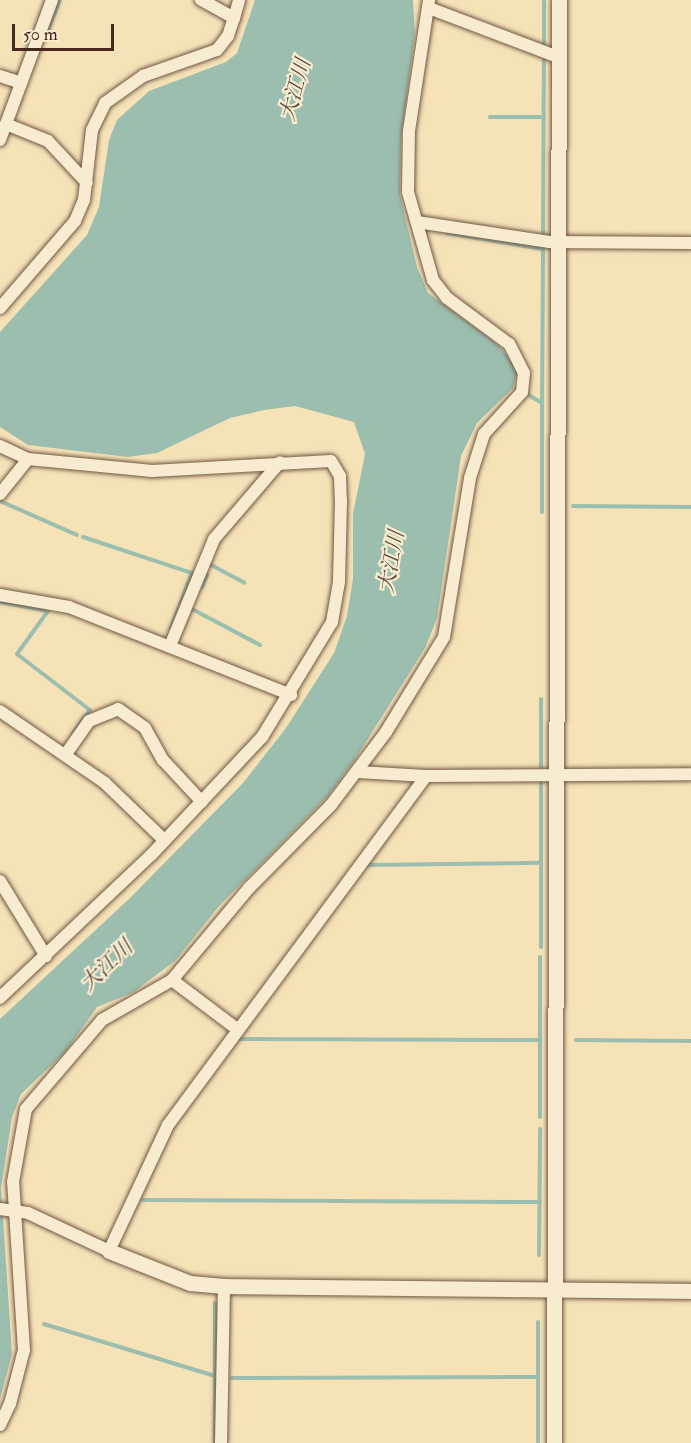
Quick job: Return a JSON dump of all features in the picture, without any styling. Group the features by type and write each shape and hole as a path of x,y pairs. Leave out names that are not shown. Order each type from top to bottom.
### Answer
{"street":[{"path":"0,140 52,0"},
{"path":"201,0 234,18"},
{"path":"0,308 62,239 84,201 92,130 105,103 143,76 217,50 234,18 239,0"},
{"path":"554,1443 559,0"},
{"path":"0,1425 10,1404 24,1350 8,1208 26,1109 40,1089 102,1020 172,980 358,772 444,637 476,456 484,434 522,392 524,382 520,358 509,344 447,298 433,280 408,192 409,131 429,4 558,57"},
{"path":"0,76 21,83"},
{"path":"6,124 48,141 87,183"},
{"path":"417,222 557,242 691,243"},
{"path":"0,446 28,459 152,471 280,462 331,461 340,476 339,582 332,622 291,694 250,752 165,841 0,998"},
{"path":"0,494 28,459"},
{"path":"170,646 219,531 280,462"},
{"path":"0,595 69,607 291,694"},
{"path":"66,754 89,721 118,710 145,728 163,759 202,802"},
{"path":"0,711 66,754 165,841"},
{"path":"358,772 426,776 691,774"},
{"path":"109,1251 168,1125 426,776"},
{"path":"0,881 46,956"},
{"path":"172,980 237,1029"},
{"path":"8,1208 190,1283 224,1286 691,1291"},
{"path":"221,1443 224,1286"}],"water":[{"name":"大江川","path":"255,0 413,0 415,35 401,138 400,195 417,267 428,293 497,344 518,368 513,388 477,423 461,456 437,618 425,648 354,761 327,797 219,906 175,961 132,993 97,1007 66,1051 21,1094 12,1117 1,1188 12,1354 0,1399 0,1019 130,898 243,783 286,728 334,653 347,616 353,579 353,514 365,454 354,422 295,406 264,410 230,418 157,453 128,457 28,445 0,427 0,332 87,235 99,207 109,140 117,120 149,91 226,62 237,53"}],"waterway":[{"path":"46,36 60,0"},
{"path":"544,0 544,44"},
{"path":"543,234 544,57"},
{"path":"490,117 544,117"},
{"path":"447,233 543,249"},
{"path":"542,403 543,247"},
{"path":"527,394 542,403 542,512"},
{"path":"0,501 77,535"},
{"path":"573,506 691,507"},
{"path":"83,537 192,573 171,628"},
{"path":"211,565 245,583"},
{"path":"202,587 207,575"},
{"path":"0,602 48,611 17,654 90,710 73,733"},
{"path":"192,609 260,645"},
{"path":"541,699 541,767"},
{"path":"541,780 541,947"},
{"path":"367,865 541,863"},
{"path":"540,957 540,1117"},
{"path":"240,1039 540,1040"},
{"path":"576,1040 691,1041"},
{"path":"539,1255 540,1129"},
{"path":"143,1200 540,1202"},
{"path":"215,1303 215,1443"},
{"path":"538,1322 538,1443"},
{"path":"44,1324 215,1376"},
{"path":"232,1378 538,1377"}]}
